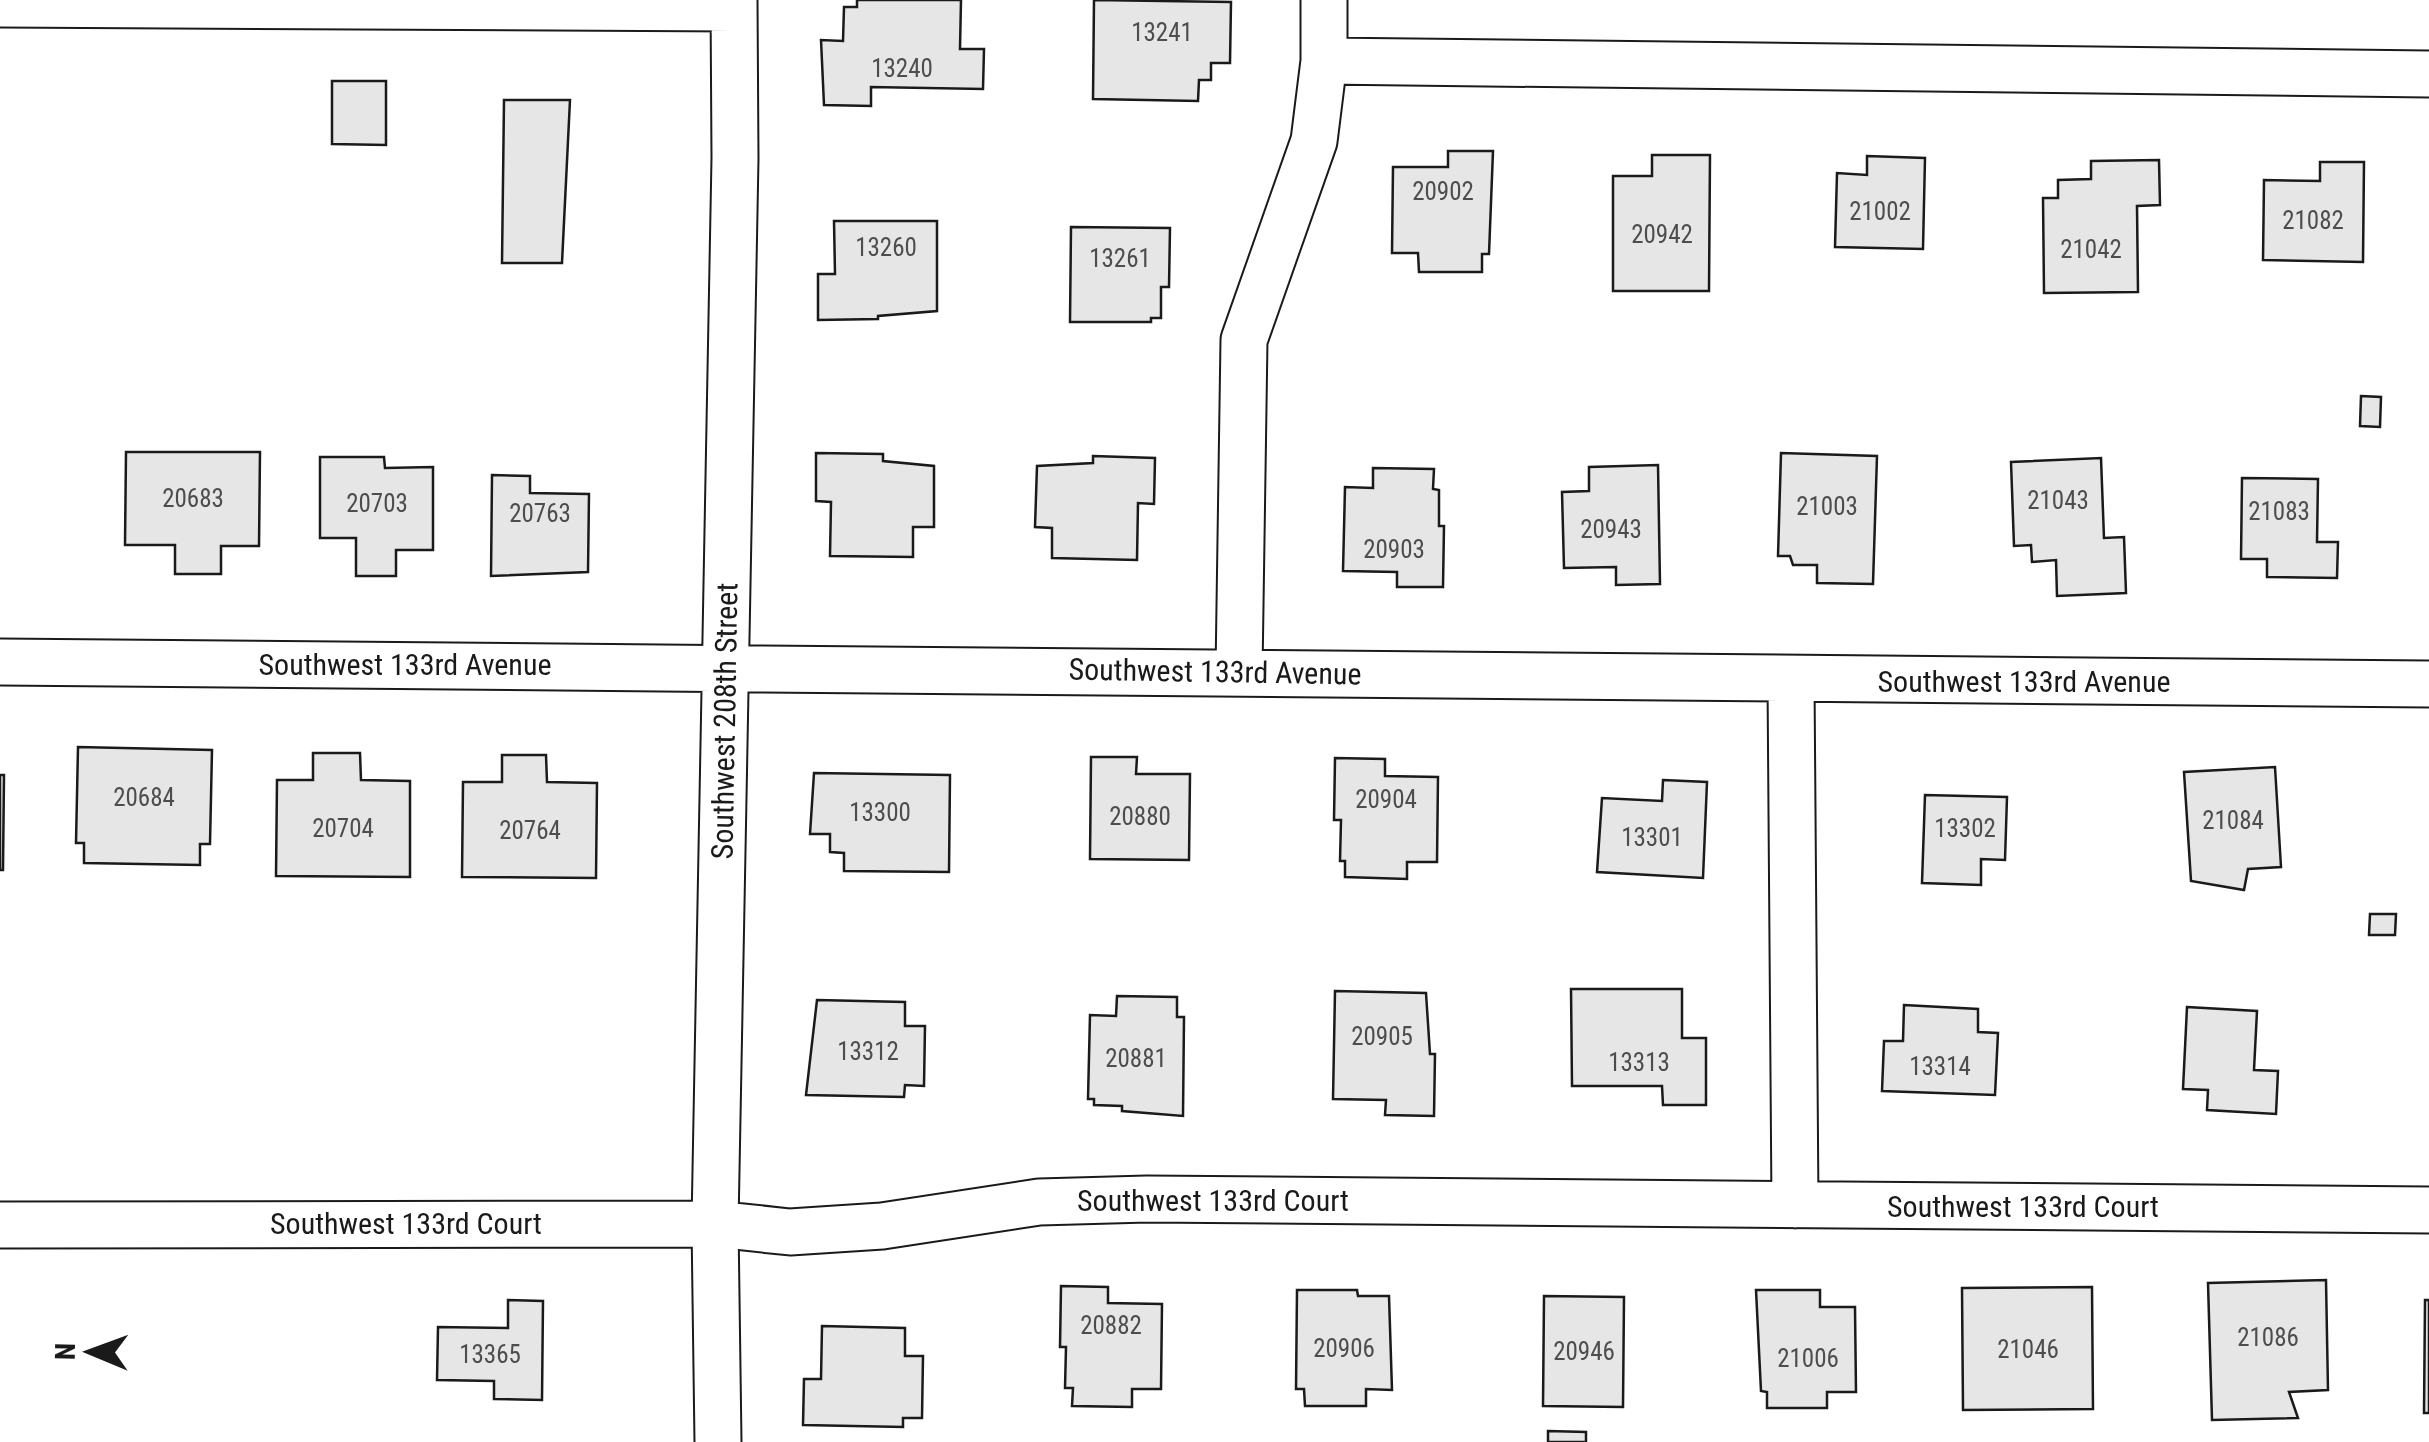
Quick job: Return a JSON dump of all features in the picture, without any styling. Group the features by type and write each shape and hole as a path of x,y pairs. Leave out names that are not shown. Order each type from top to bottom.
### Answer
{"street":[{"path":"1239,672 1244,340 1309,158 1324,61 1324,0"},
{"path":"0,4 734,4"},
{"name":"Southwest 208th Street","path":"718,1442 715,1224 734,4"},
{"path":"1324,61 2429,74"},
{"name":"Southwest 133rd Avenue","path":"0,662 2429,684"},
{"path":"1791,681 1796,1205"},
{"name":"Southwest 133rd Court","path":"0,1225 715,1224 790,1232 882,1226 1039,1202 1147,1199 2429,1210"}],"building":[{"path":"857,0 961,0 960,49 984,49 983,89 871,87 871,106 824,105 821,40 843,41 844,7 857,7"},
{"path":"1094,0 1231,2 1230,63 1211,63 1211,80 1199,80 1198,101 1093,99"},
{"path":"332,81 386,81 386,145 332,144"},
{"path":"504,100 570,100 562,263 502,263"},
{"path":"1448,151 1493,151 1489,254 1482,254 1482,272 1419,272 1418,253 1392,253 1393,167 1448,167"},
{"path":"1652,155 1710,155 1709,291 1613,291 1613,176 1652,176"},
{"path":"1867,156 1925,158 1923,249 1835,247 1837,173 1867,175"},
{"path":"2159,160 2160,205 2137,206 2138,292 2044,293 2043,198 2058,198 2058,180 2091,179 2091,161"},
{"path":"2320,162 2364,162 2363,262 2263,260 2264,180 2320,181"},
{"path":"834,221 937,221 937,311 878,319 818,320 818,274 835,274"},
{"path":"1071,227 1170,228 1169,287 1161,287 1161,318 1151,318 1151,322 1070,322"},
{"path":"2361,396 2381,397 2380,427 2360,426"},
{"path":"126,452 260,452 259,546 221,546 221,574 175,574 175,545 125,545"},
{"path":"816,453 883,454 883,461 934,466 934,527 913,527 913,557 830,556 831,502 816,501"},
{"path":"1781,453 1877,456 1873,584 1817,583 1817,565 1793,565 1790,556 1778,556"},
{"path":"1093,456 1155,458 1154,504 1138,503 1137,560 1052,558 1052,528 1035,527 1037,466 1093,463"},
{"path":"320,457 384,457 385,468 433,467 433,550 396,550 396,576 356,576 356,538 320,538"},
{"path":"2101,458 2104,538 2124,537 2126,593 2057,596 2056,560 2032,562 2031,545 2014,546 2011,462"},
{"path":"1658,465 1660,584 1616,585 1616,567 1564,568 1562,492 1589,491 1589,467"},
{"path":"1373,468 1434,469 1433,489 1439,490 1439,526 1444,526 1443,587 1397,587 1397,572 1343,571 1345,487 1373,488"},
{"path":"492,475 530,476 530,493 589,494 588,572 491,576"},
{"path":"2242,478 2318,479 2317,542 2338,542 2337,578 2267,577 2267,559 2241,559"},
{"path":"78,747 212,750 210,844 200,844 200,865 84,863 84,843 76,843"},
{"path":"313,753 360,753 361,780 410,781 410,877 276,876 277,780 313,780"},
{"path":"502,755 546,755 547,782 597,783 596,878 462,877 463,782 502,782"},
{"path":"1091,757 1137,757 1136,774 1190,774 1189,860 1090,859"},
{"path":"1335,758 1385,759 1385,776 1438,777 1437,862 1407,862 1407,879 1345,877 1345,861 1340,861 1341,820 1334,820"},
{"path":"2275,767 2281,867 2248,869 2244,890 2191,881 2184,772"},
{"path":"814,773 950,775 949,872 844,871 844,853 830,852 830,834 810,834"},
{"path":"0,775 4,775 3,870 0,870"},
{"path":"1663,780 1707,782 1703,878 1597,872 1602,798 1662,801"},
{"path":"1925,795 2007,797 2005,860 1981,859 1981,885 1922,883"},
{"path":"2370,914 2396,914 2395,935 2369,935"},
{"path":"1571,989 1682,989 1682,1038 1706,1038 1706,1105 1663,1105 1662,1086 1572,1086"},
{"path":"1335,991 1426,993 1430,1054 1435,1054 1434,1116 1385,1115 1386,1100 1333,1099"},
{"path":"1117,996 1177,997 1177,1017 1184,1017 1183,1116 1122,1111 1122,1106 1094,1105 1094,1099 1088,1099 1090,1015 1116,1016"},
{"path":"817,1000 905,1002 905,1026 925,1026 924,1086 905,1085 904,1097 806,1095"},
{"path":"1904,1005 1978,1009 1978,1032 1998,1033 1995,1095 1882,1091 1884,1041 1903,1041"},
{"path":"2187,1007 2257,1011 2254,1070 2278,1071 2276,1114 2207,1110 2208,1090 2183,1089"},
{"path":"2326,1280 2328,1390 2289,1392 2298,1418 2212,1420 2208,1283"},
{"path":"1061,1286 1108,1287 1108,1303 1162,1304 1161,1389 1132,1389 1132,1407 1072,1406 1073,1388 1065,1388 1066,1347 1060,1347"},
{"path":"2092,1287 2093,1409 1963,1410 1962,1288"},
{"path":"1297,1290 1357,1290 1358,1296 1389,1296 1392,1390 1366,1389 1366,1406 1305,1406 1304,1389 1296,1389"},
{"path":"1756,1290 1820,1290 1820,1307 1855,1307 1856,1392 1827,1392 1827,1408 1767,1408 1767,1392 1761,1391"},
{"path":"1544,1296 1624,1297 1623,1407 1543,1406"},
{"path":"508,1300 543,1301 542,1400 494,1399 494,1381 437,1380 438,1327 508,1328"},
{"path":"2425,1300 2429,1300 2429,1413 2424,1413"},
{"path":"822,1326 905,1328 905,1356 923,1356 922,1418 903,1418 903,1427 803,1425 804,1379 821,1379"},
{"path":"1548,1431 1586,1432 1586,1442 1548,1442"}]}
